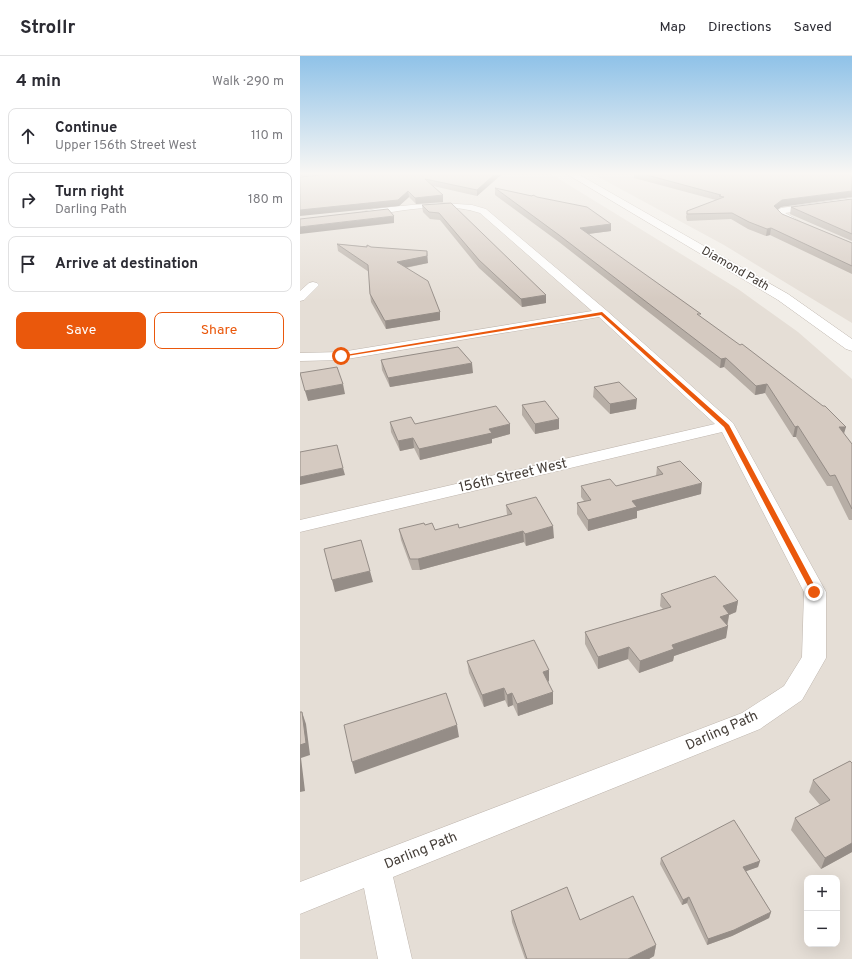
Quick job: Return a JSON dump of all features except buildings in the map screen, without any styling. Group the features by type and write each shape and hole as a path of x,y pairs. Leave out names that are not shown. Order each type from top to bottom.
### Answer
{"street":[{"name":"Darling Path","path":"300,898 751,721 793,693 814,658 814,592 727,426 602,314 489,216"},
{"name":"Diamond Path","path":"644,216 783,297 852,346"},
{"path":"785,216 805,226"},
{"path":"300,297 313,285"},
{"path":"300,357 341,356 602,314"},
{"name":"156th Street West","path":"300,526 727,426"},
{"path":"376,869 395,959"}],"shaded area":[{"path":"300,216 620,216 738,289 798,332 852,379 852,959 300,959"},
{"path":"671,216 852,216 852,323 724,245"}],"route":[{"path":"341,356 602,314 727,426 814,592"}]}
